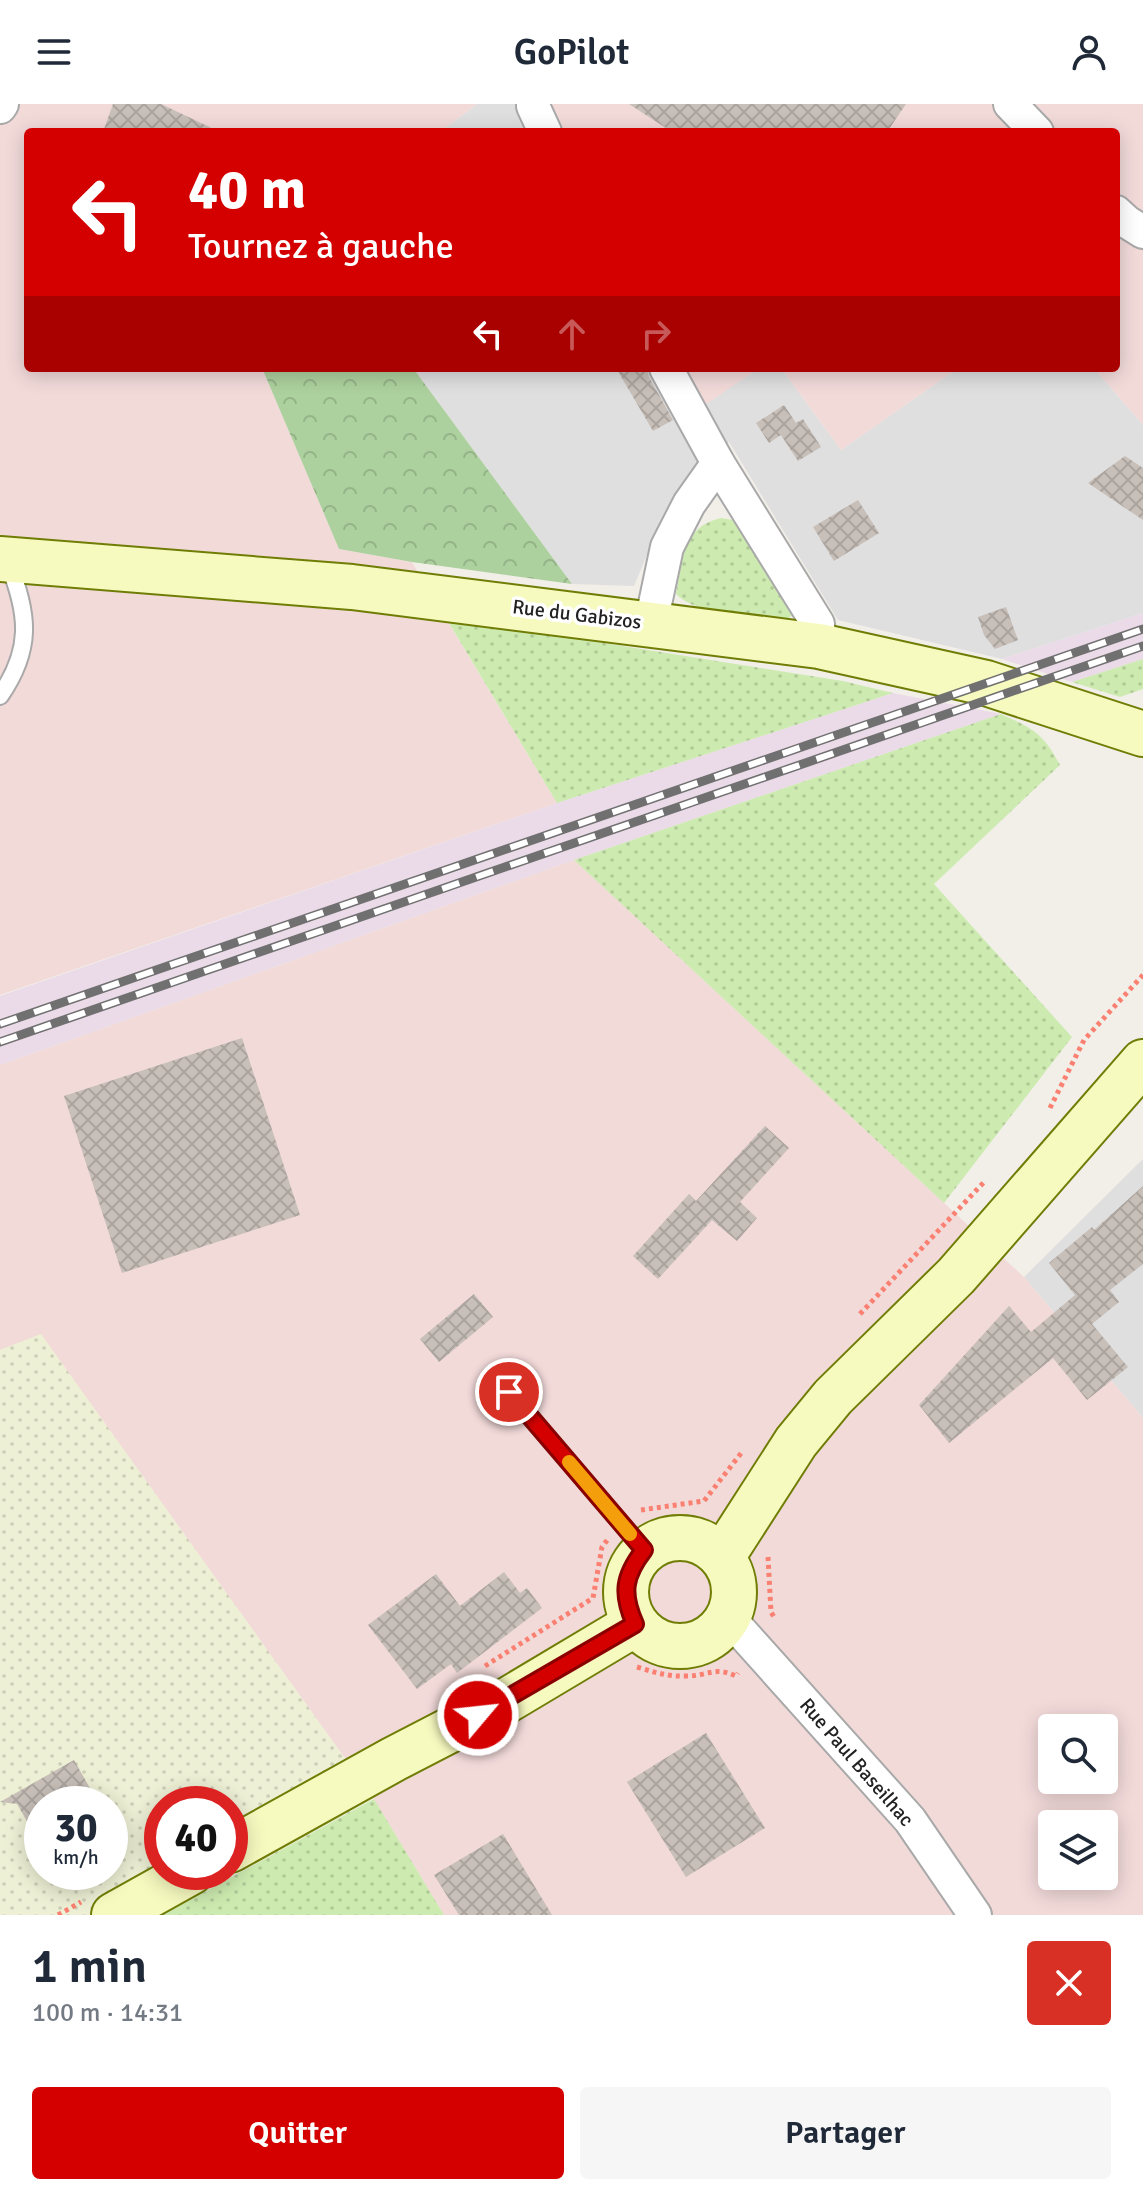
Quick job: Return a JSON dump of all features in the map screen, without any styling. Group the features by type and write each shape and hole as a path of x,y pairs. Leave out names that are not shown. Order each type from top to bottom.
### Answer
{"street":[{"path":"1010,104 1033,128"},
{"path":"1120,216 1143,232"},
{"path":"668,372 718,463 818,624 819,646"},
{"path":"651,623 667,547 689,504 718,463"},
{"name":"Rue du Gabizos","path":"4,559 352,587 819,646 986,683 1143,734"},
{"path":"722,1557 796,1442 833,1397 956,1276 1143,1062"},
{"path":"632,1536 663,1540 685,1538 705,1544 722,1557 732,1576 734,1597 728,1617 715,1634 697,1644 675,1646 655,1641 635,1624 628,1609 625,1587 631,1567 632,1536"},
{"name":"Rue Paul Baseilhac","path":"728,1617 910,1820 975,1915"},
{"path":"248,1840 506,1701 635,1624"},
{"path":"114,1915 159,1890"}],"lane":[{"path":"0,696 8,684 25,639 22,598 4,559"},
{"path":"509,1392 632,1536"}],"path":[{"path":"1049,1110 1084,1040 1143,975"},
{"path":"849,1325 989,1177"},
{"path":"480,1669 593,1598 602,1547 632,1536 634,1511 704,1501 749,1443"},
{"path":"572,1612 613,1667 638,1667 661,1676 690,1677 720,1669 736,1676 761,1654"}],"shaded area":[{"path":"0,104 477,104 445,128 24,128 24,372 264,372 339,549 412,562 557,803 0,995"},
{"path":"477,104 519,104 532,128 445,128"},
{"path":"519,104 1143,104 1143,425 1097,372 1120,372 1120,128 532,128"},
{"path":"416,372 665,372 689,415 753,372 784,372 841,450 952,372 1097,372 1143,425 1143,613 1002,659 838,620 729,442 702,468 657,531 634,586 572,584"},
{"path":"665,372 753,372 689,416"},
{"path":"784,372 952,372 841,450"},
{"path":"1143,613 1143,659 1072,682 1002,659"},
{"path":"893,693 1001,714 574,860 0,1065 0,996 557,803"},
{"path":"574,860 1024,1277 1143,1418 1143,1915 444,1915 374,1799 41,1335 0,1350 0,1065"},
{"path":"1143,1159 1143,1418 1024,1277"}],"green space":[{"path":"264,372 416,372 572,584 412,562 339,549"},
{"path":"721,518 734,520 790,597 793,615 784,621 727,614 697,607 676,594 683,557 691,537 708,522"},
{"path":"446,618 843,681 893,693 557,803"},
{"path":"1143,659 1143,689 1120,697 1072,682"},
{"path":"1001,714 1036,733 1060,765 934,884 1072,1037 944,1203 574,860"},
{"path":"41,1334 374,1799 248,1868 248,1786 144,1786 144,1890 208,1890 163,1915 0,1915 0,1350"},
{"path":"374,1799 444,1915 163,1915 208,1890 248,1890 248,1868"}],"building":[{"path":"113,104 161,104 212,128 104,128"},
{"path":"629,104 906,104 890,128 666,128"},
{"path":"618,372 648,372 673,420 653,431"},
{"path":"784,405 796,423 803,419 821,447 798,461 781,435 769,443 756,423"},
{"path":"1125,456 1143,468 1143,520 1088,483"},
{"path":"858,500 879,533 834,561 813,527"},
{"path":"1006,607 1018,640 995,649 984,635 978,617"},
{"path":"242,1038 300,1215 122,1273 64,1096"},
{"path":"765,1126 789,1148 740,1202 757,1218 737,1241 712,1220 658,1279 633,1256 689,1194 696,1201"},
{"path":"1143,1186 1143,1264 1110,1290 1119,1302 1092,1324 1128,1367 1087,1400 1053,1358 949,1443 919,1405 1009,1306 1031,1332 1075,1295 1049,1263 1092,1227 1094,1230"},
{"path":"474,1294 493,1317 439,1362 420,1339"},
{"path":"504,1572 520,1593 527,1588 542,1608 457,1673 451,1664 417,1689 368,1625 436,1574 460,1606"},
{"path":"706,1733 765,1828 686,1877 627,1782"},
{"path":"74,1760 89,1786 28,1786"},
{"path":"24,1788 24,1816 17,1804 0,1802"},
{"path":"503,1834 552,1915 459,1915 434,1875"}],"railway":[{"path":"0,1024 1143,629"},
{"path":"0,1042 1143,646"}],"slow traffic":[{"path":"569,1462 630,1534"}],"route":[{"path":"478,1715 635,1624 628,1609 625,1587 631,1567 644,1550 509,1392"}]}
